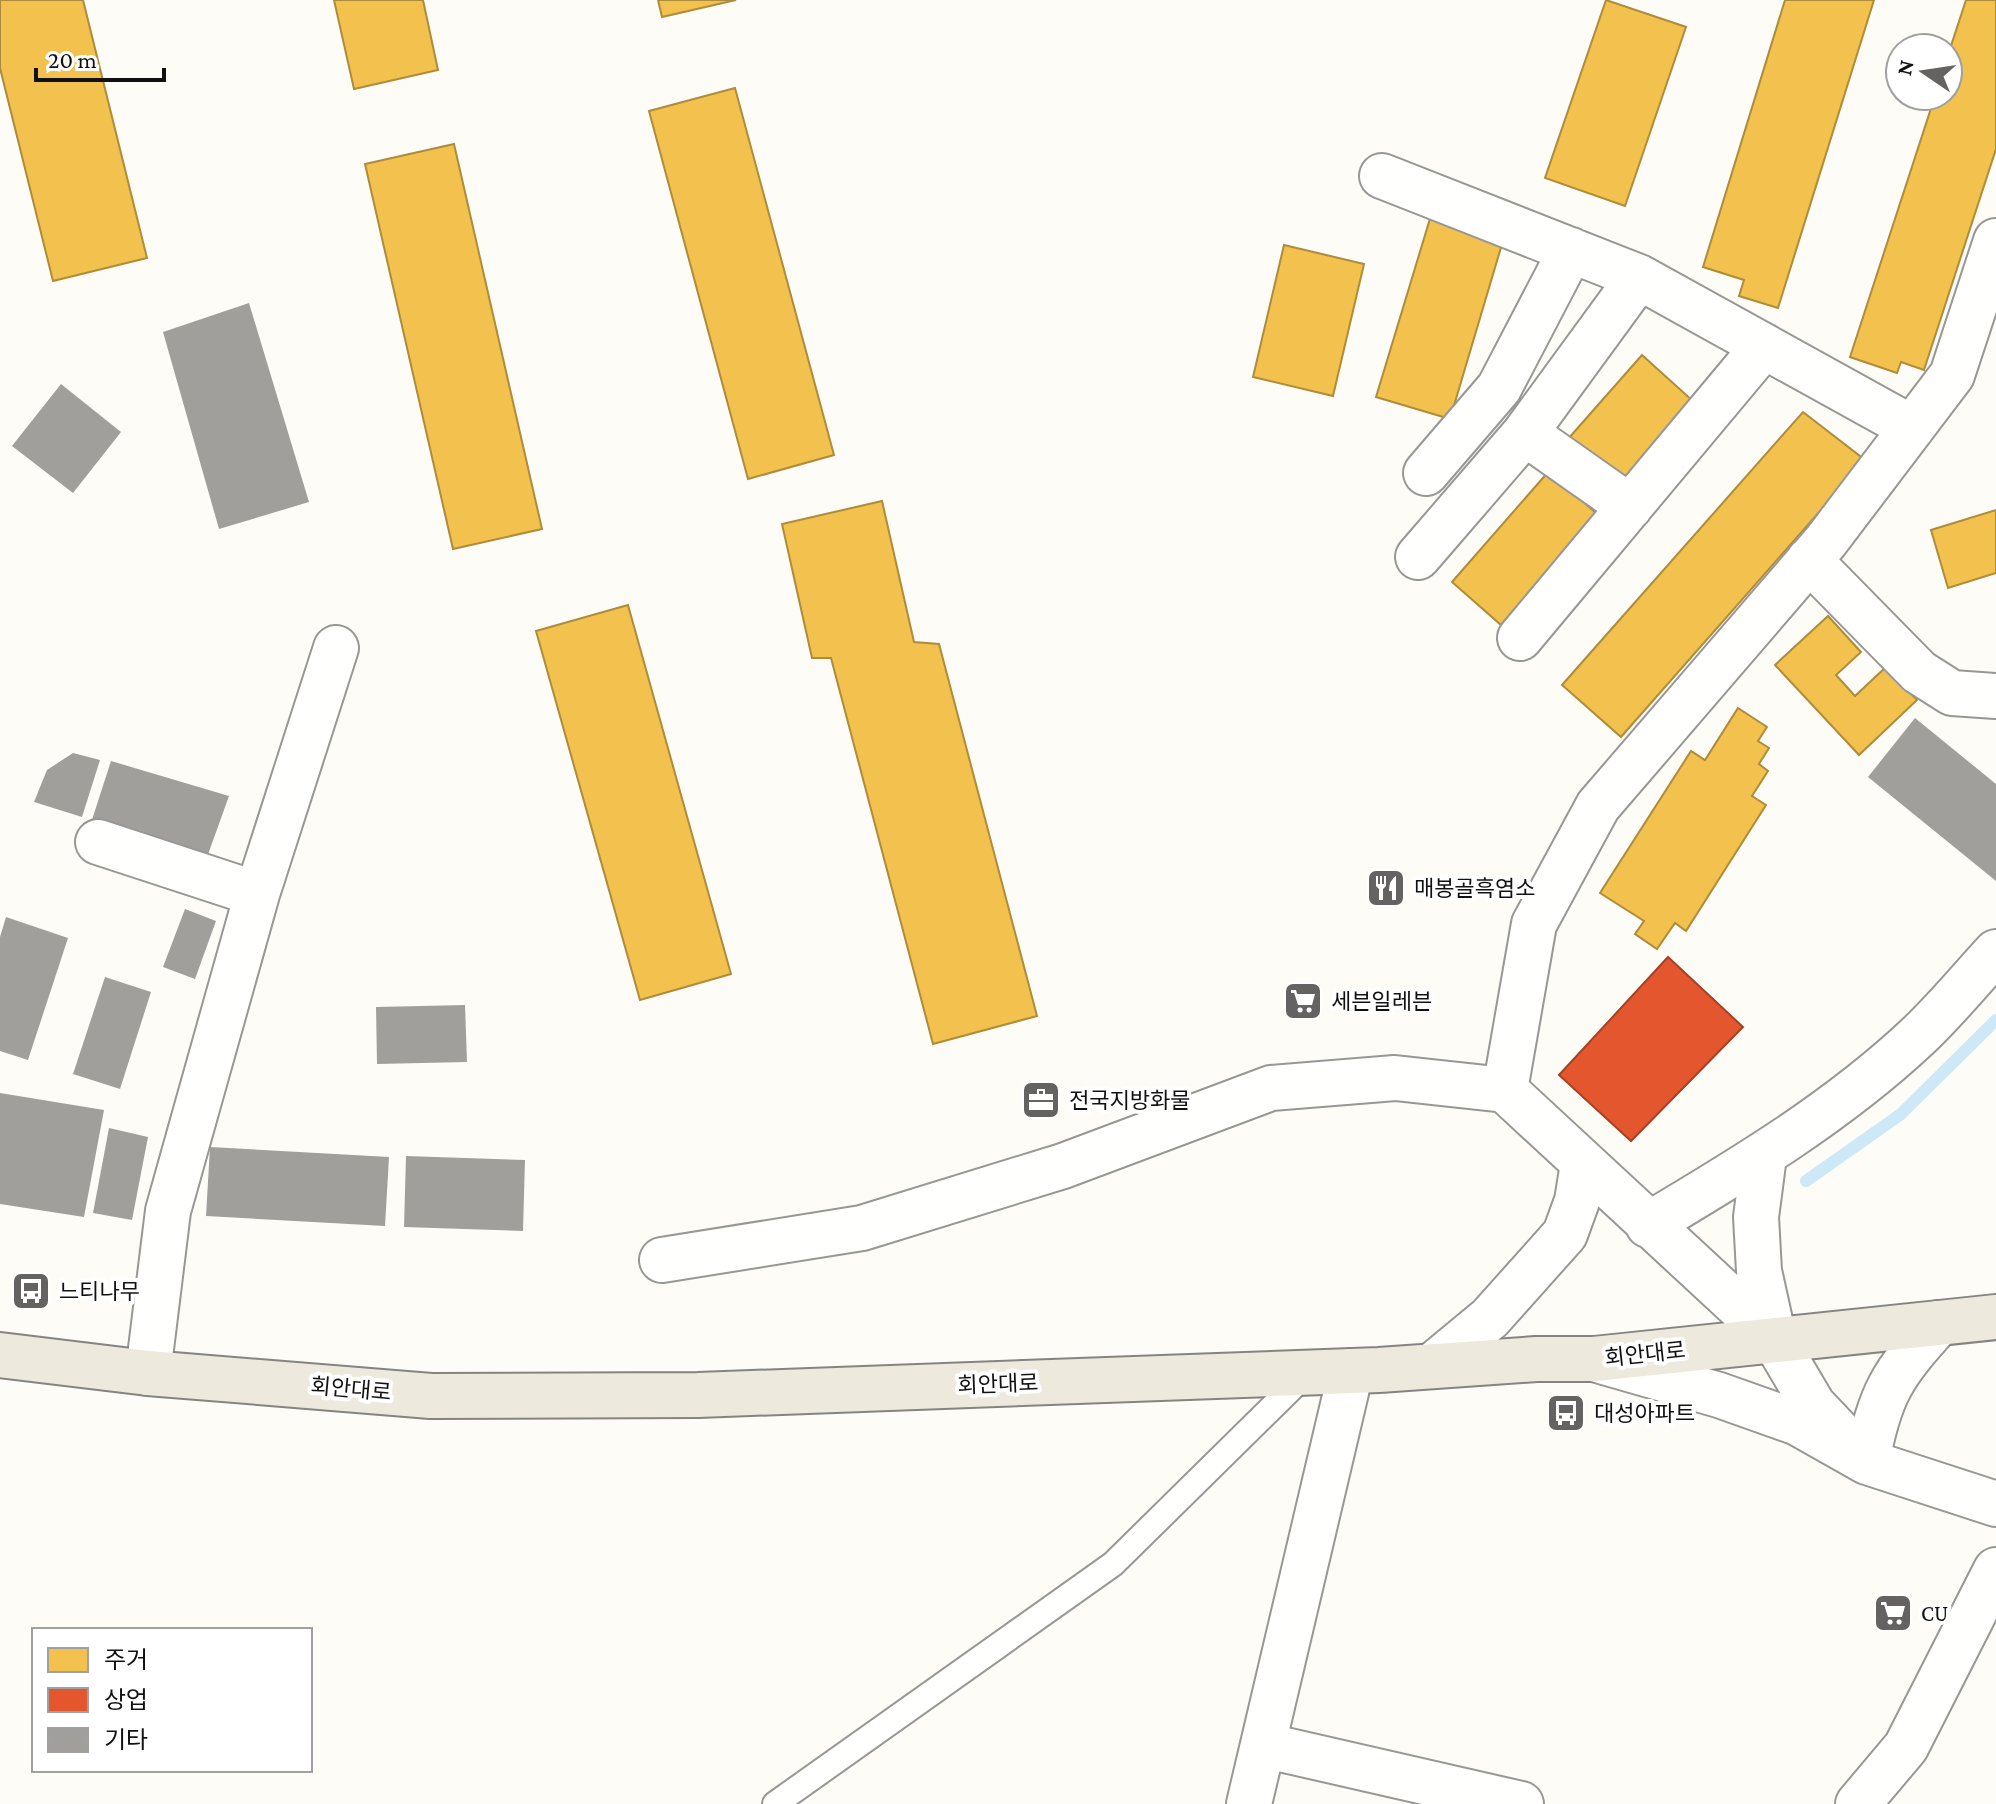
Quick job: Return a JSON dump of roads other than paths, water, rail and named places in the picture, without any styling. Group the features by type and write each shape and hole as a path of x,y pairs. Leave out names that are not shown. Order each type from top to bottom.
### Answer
{"main road":[{"name":"회안대로","path":"0,1355 148,1373 431,1396 698,1395 1594,1359 1996,1317"}],"street":[{"path":"1382,176 1639,277 1912,428"},
{"path":"1505,1090 1534,924 1598,806 1809,560 1952,375 1986,301 1996,241"},
{"path":"1426,473 1499,388 1571,250"},
{"path":"1418,557 1525,433 1639,277"},
{"path":"1520,638 1764,346"},
{"path":"1525,433 1630,507"},
{"path":"1809,560 1919,672 1952,693 1996,696"},
{"path":"148,1373 168,1211 257,894 336,648"},
{"path":"98,842 257,894"},
{"path":"1648,1225 1764,1156 1847,1095 1918,1037 1996,952"},
{"path":"662,1260 862,1228 1063,1166 1271,1088 1395,1078 1505,1090 1774,1339 1813,1405 1867,1462"},
{"path":"1764,1156 1756,1217 1757,1244 1759,1271 1774,1339"},
{"path":"1432,1366 1490,1318 1565,1234 1577,1201 1583,1164"},
{"path":"1867,1462 1874,1421 1890,1383 1908,1356 1939,1323"},
{"path":"1594,1359 1719,1395 1798,1423 1867,1462 1996,1504"},
{"path":"1249,1804 1263,1745 1330,1371"},
{"path":"1858,1804 1906,1747 1996,1570"},
{"path":"1263,1745 1521,1804"}],"lane":[{"path":"775,1804 1113,1564 1330,1371"}],"waterway":[{"path":"1806,1181 1901,1114 1996,1020"}],"place":[{"name":"매봉골흑염소","path":"1386,888"},
{"name":"세븐일레븐","path":"1303,1001"},
{"name":"전국지방화물","path":"1041,1100"},
{"name":"느티나무","path":"31,1291"},
{"name":"대성아파트","path":"1566,1413"},
{"name":"CU","path":"1893,1613"}]}
